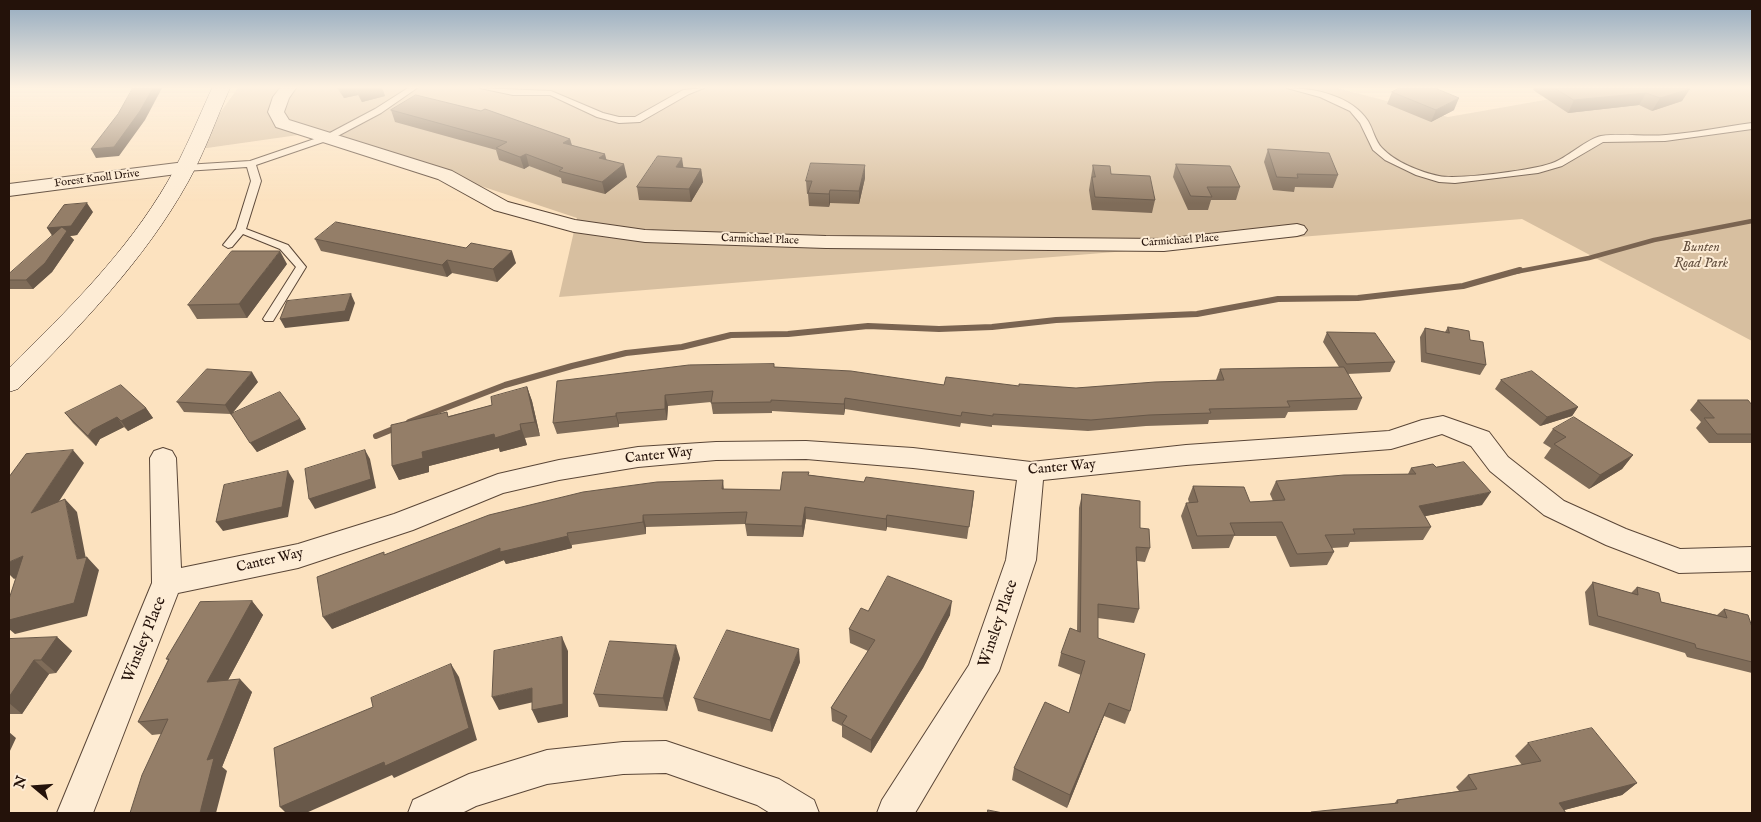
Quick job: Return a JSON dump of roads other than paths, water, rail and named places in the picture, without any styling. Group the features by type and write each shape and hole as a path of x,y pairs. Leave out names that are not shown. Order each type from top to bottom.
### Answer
{"main road":[{"path":"9,383 80,312 127,260 173,192 204,126"}],"street":[{"name":"Carmichael Place","path":"293,126 445,176 501,206 574,226 645,236 826,242 1164,244 1297,230"},
{"name":"Forest Knoll Drive","path":"9,190 185,168"},
{"name":"Canter Way","path":"167,583 298,556 403,522 498,484 559,470 638,457 716,451 806,450 913,458 1031,472 1166,458 1391,440 1422,429 1443,426 1480,439 1499,464 1554,508 1616,537 1679,561 1752,559"},
{"name":"Winsley Place","path":"75,813 167,583 163,458"},
{"name":"Winsley Place","path":"895,813 983,671 1021,560 1031,472"},
{"path":"426,813 469,791 548,767 623,758 666,757 767,791 802,813"}],"lane":[{"path":"185,168 251,164 329,137 349,126"},
{"path":"1366,126 1376,148 1388,158 1419,173 1447,180 1544,168 1559,164 1601,139 1638,136 1664,138 1749,126"},
{"path":"228,245 241,230 256,181 251,164"},
{"path":"241,230 284,247 301,267 269,319"}],"waterway":[{"path":"1515,272 1589,258 1654,240 1752,221"},
{"path":"409,422 505,385 572,366 626,353 682,347 731,335 788,334 868,326 939,329 992,327 1056,320 1197,314 1278,299 1358,298 1463,286 1520,270"},
{"path":"376,436 398,427"}],"park label":[{"name":"Bunten Road Park","path":"1701,256"}]}
